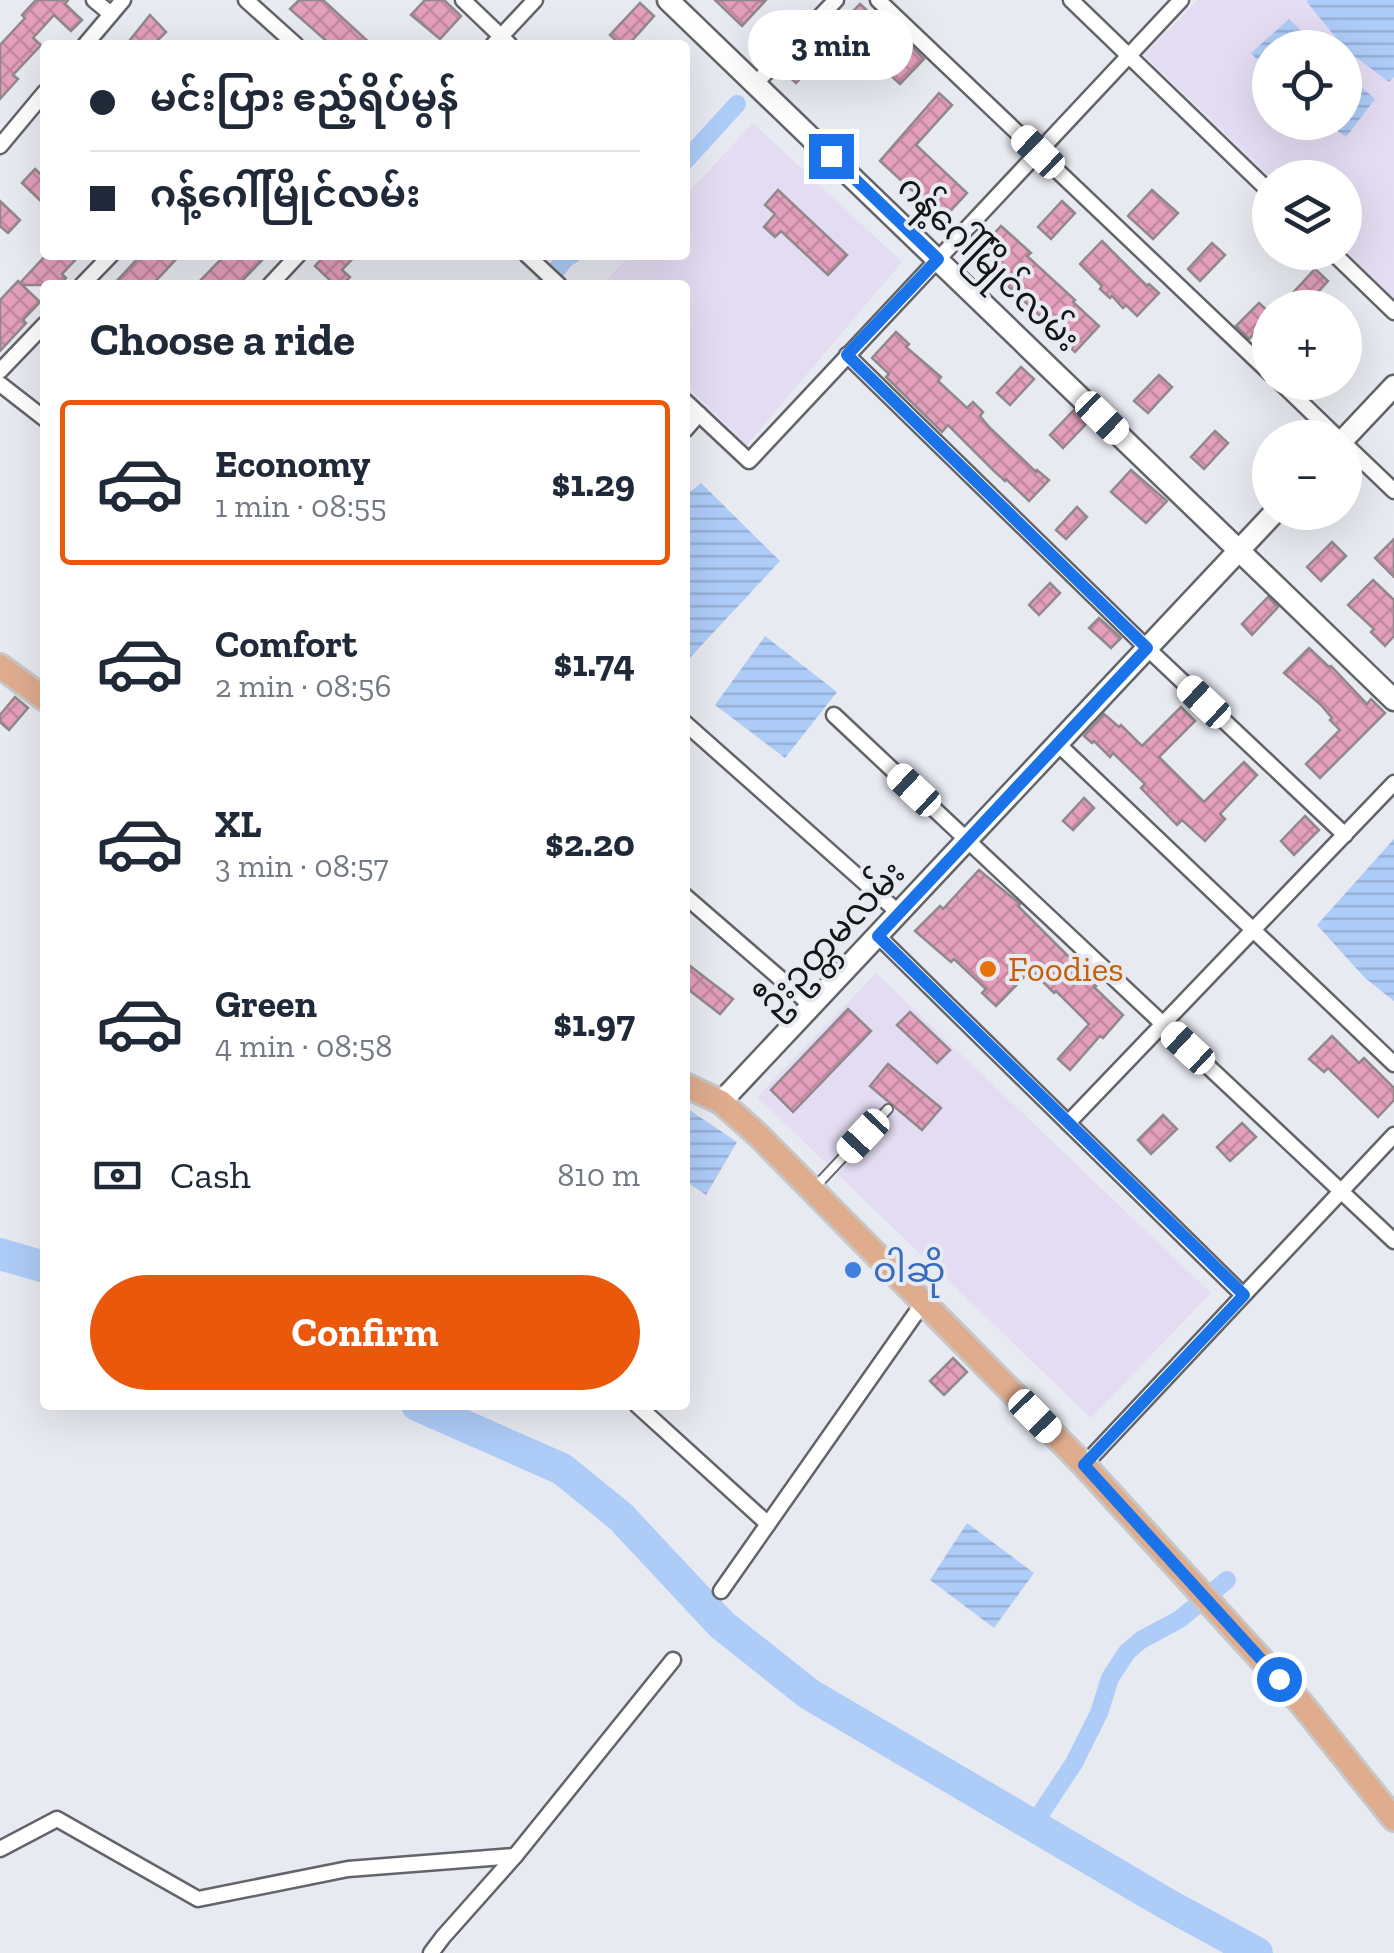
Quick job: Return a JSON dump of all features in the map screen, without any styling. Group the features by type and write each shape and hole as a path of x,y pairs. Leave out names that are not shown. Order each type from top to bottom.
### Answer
{"main road":[{"path":"0,666 40,695"},
{"path":"690,1087 721,1102 1084,1465 1301,1703 1394,1818"}],"street":[{"path":"94,0 111,14"},
{"path":"89,40 123,0"},
{"path":"246,0 290,40"},
{"path":"462,0 499,40"},
{"path":"503,40 535,0"},
{"name":"ဂန့်ဂေါ်မြိုင်လမ်း","path":"668,0 1394,700"},
{"path":"750,77 836,0"},
{"path":"878,0 1252,356"},
{"path":"1070,0 1252,175"},
{"path":"690,406 750,461 1181,0"},
{"path":"0,146 40,98"},
{"path":"87,280 106,260"},
{"path":"275,280 293,260"},
{"path":"532,260 554,280"},
{"path":"1351,270 1394,312"},
{"path":"0,371 40,329"},
{"path":"847,355 1345,835"},
{"path":"0,384 40,416"},
{"path":"1362,420 1394,386"},
{"path":"1300,400 1321,420"},
{"path":"690,424 699,414"},
{"path":"1362,459 1394,491"},
{"name":"ဦးဥတ္တမလမ်း","path":"721,1102 1258,530"},
{"path":"834,715 1394,1241"},
{"path":"690,727 899,912"},
{"path":"1058,744 1394,1064"},
{"path":"1068,1123 1394,783"},
{"path":"690,900 812,1006"},
{"path":"878,936 1244,1295"},
{"path":"1084,1465 1394,1135"},
{"path":"721,1591 923,1303"},
{"path":"643,1410 768,1524"},
{"path":"432,1953 673,1660"},
{"path":"0,1850 57,1819 198,1899 348,1870 515,1856"}],"lane":[{"path":"812,1190 888,1109"}],"shaded area":[{"path":"1198,0 1394,0 1394,298 1362,267 1362,160 1252,160 1144,55"},
{"path":"753,123 902,262 747,445 690,389 690,280 607,280 625,260 690,260 690,191"},
{"path":"876,973 1211,1293 1091,1418 757,1097"}],"water":[{"path":"1394,0 1394,77 1389,82 1362,62 1362,30 1330,30 1307,2"},
{"path":"1289,19 1301,30 1277,30"},
{"path":"1362,87 1375,99 1362,116"},
{"path":"701,483 780,561 690,658 690,492"},
{"path":"765,636 837,692 785,758 715,705"},
{"path":"1394,839 1394,1001 1365,978 1317,925"},
{"path":"690,1110 737,1142 706,1195 690,1184"},
{"path":"967,1523 1034,1573 994,1628 930,1580"}],"building":[{"path":"36,0 68,0 65,4 82,20 71,31 54,15 33,38 40,46 13,75 18,79 0,99 0,45 25,18 22,15"},
{"path":"299,0 323,0 367,40 325,40 290,9"},
{"path":"425,0 444,0 461,16 440,39 411,15"},
{"path":"715,0 766,0 742,26"},
{"path":"640,3 654,16 632,40 616,40 610,35"},
{"path":"860,4 873,16 849,42 836,29"},
{"path":"150,15 166,32 158,40 130,40"},
{"path":"807,46 820,58 796,83 783,71"},
{"path":"911,46 924,59 900,84 887,72"},
{"path":"939,93 952,105 916,145 967,193 943,219 880,161"},
{"path":"35,169 40,174 40,200 22,183"},
{"path":"778,190 847,255 828,275 781,231 775,237 764,227 775,214 765,205"},
{"path":"1152,190 1178,213 1153,239 1128,216"},
{"path":"0,201 20,220 8,233 0,226"},
{"path":"1062,201 1075,213 1051,239 1038,227"},
{"path":"1001,226 1099,326 1075,352 977,252"},
{"path":"1102,241 1159,293 1137,316 1100,289 1102,286 1080,264"},
{"path":"1212,243 1225,255 1200,281 1188,269"},
{"path":"41,260 75,260 62,274 64,280 22,285 40,302 0,351 0,300"},
{"path":"136,260 175,260 157,280 118,280"},
{"path":"220,260 262,260 243,280 201,280"},
{"path":"320,260 351,260 342,270 350,277 347,280 330,280 315,266"},
{"path":"1314,270 1328,281 1320,290 1296,290"},
{"path":"1252,310 1249,339 1236,326"},
{"path":"896,332 909,344 906,347 941,377 938,381 967,408 973,402 983,412 980,416 989,427 1049,480 1029,501 948,425 942,432 886,377 889,374 872,358"},
{"path":"1021,367 1034,379 1010,405 997,393"},
{"path":"1159,375 1172,387 1148,413 1134,401"},
{"path":"1074,410 1087,423 1063,448 1050,435"},
{"path":"1215,431 1228,443 1204,469 1191,457"},
{"path":"1131,470 1167,501 1146,523 1111,492"},
{"path":"1077,507 1087,517 1066,539 1056,530"},
{"path":"1394,539 1394,577 1375,558"},
{"path":"1332,542 1346,556 1321,581 1307,567"},
{"path":"1373,580 1394,600 1394,636 1385,646 1371,632 1374,629 1348,605"},
{"path":"1050,583 1060,593 1039,615 1029,605"},
{"path":"1268,597 1278,607 1252,635 1242,624"},
{"path":"1099,618 1121,638 1111,648 1089,628"},
{"path":"1309,648 1367,704 1371,699 1385,713 1320,778 1306,764 1340,730 1321,705 1284,673"},
{"path":"15,697 28,708 9,730 0,722 0,715"},
{"path":"1181,707 1195,721 1159,757 1204,802 1244,762 1257,775 1220,814 1225,819 1205,841 1182,820 1177,825 1141,788 1145,784 1113,753 1110,757 1084,736 1104,714 1142,746"},
{"path":"1084,798 1094,808 1073,830 1063,821"},
{"path":"1305,816 1319,830 1294,855 1281,841"},
{"path":"979,870 1020,904 1123,1015 1070,1070 1058,1059 1089,1024 1056,991 1031,970 996,1006 982,993 986,989 954,959 951,962 915,931 940,906 943,909"},
{"path":"690,966 733,999 720,1014 690,991"},
{"path":"848,1009 871,1031 793,1112 771,1090"},
{"path":"910,1012 950,1050 937,1063 897,1025"},
{"path":"1332,1036 1359,1063 1364,1058 1394,1088 1394,1100 1378,1117 1328,1068 1324,1072 1309,1059"},
{"path":"888,1064 941,1108 922,1130 870,1086"},
{"path":"1163,1115 1177,1129 1151,1154 1138,1140"},
{"path":"1242,1123 1256,1137 1230,1161 1217,1147"},
{"path":"953,1358 967,1372 944,1395 930,1381"}],"waterway":[{"path":"690,156 737,104"},
{"path":"548,280 564,260"},
{"path":"0,1254 40,1266"},
{"path":"428,1410 562,1469 621,1517 722,1625 809,1694 1257,1953"},
{"path":"1033,1825 1074,1763 1099,1713 1110,1678 1127,1652 1180,1619 1227,1580"}],"place":[{"name":"Foodies","path":"988,969"},
{"name":"ဝါဆို","path":"853,1270"}],"route":[{"path":"831,156 938,259 847,355 1147,648 878,936 1244,1295 1084,1465 1279,1679"}]}
